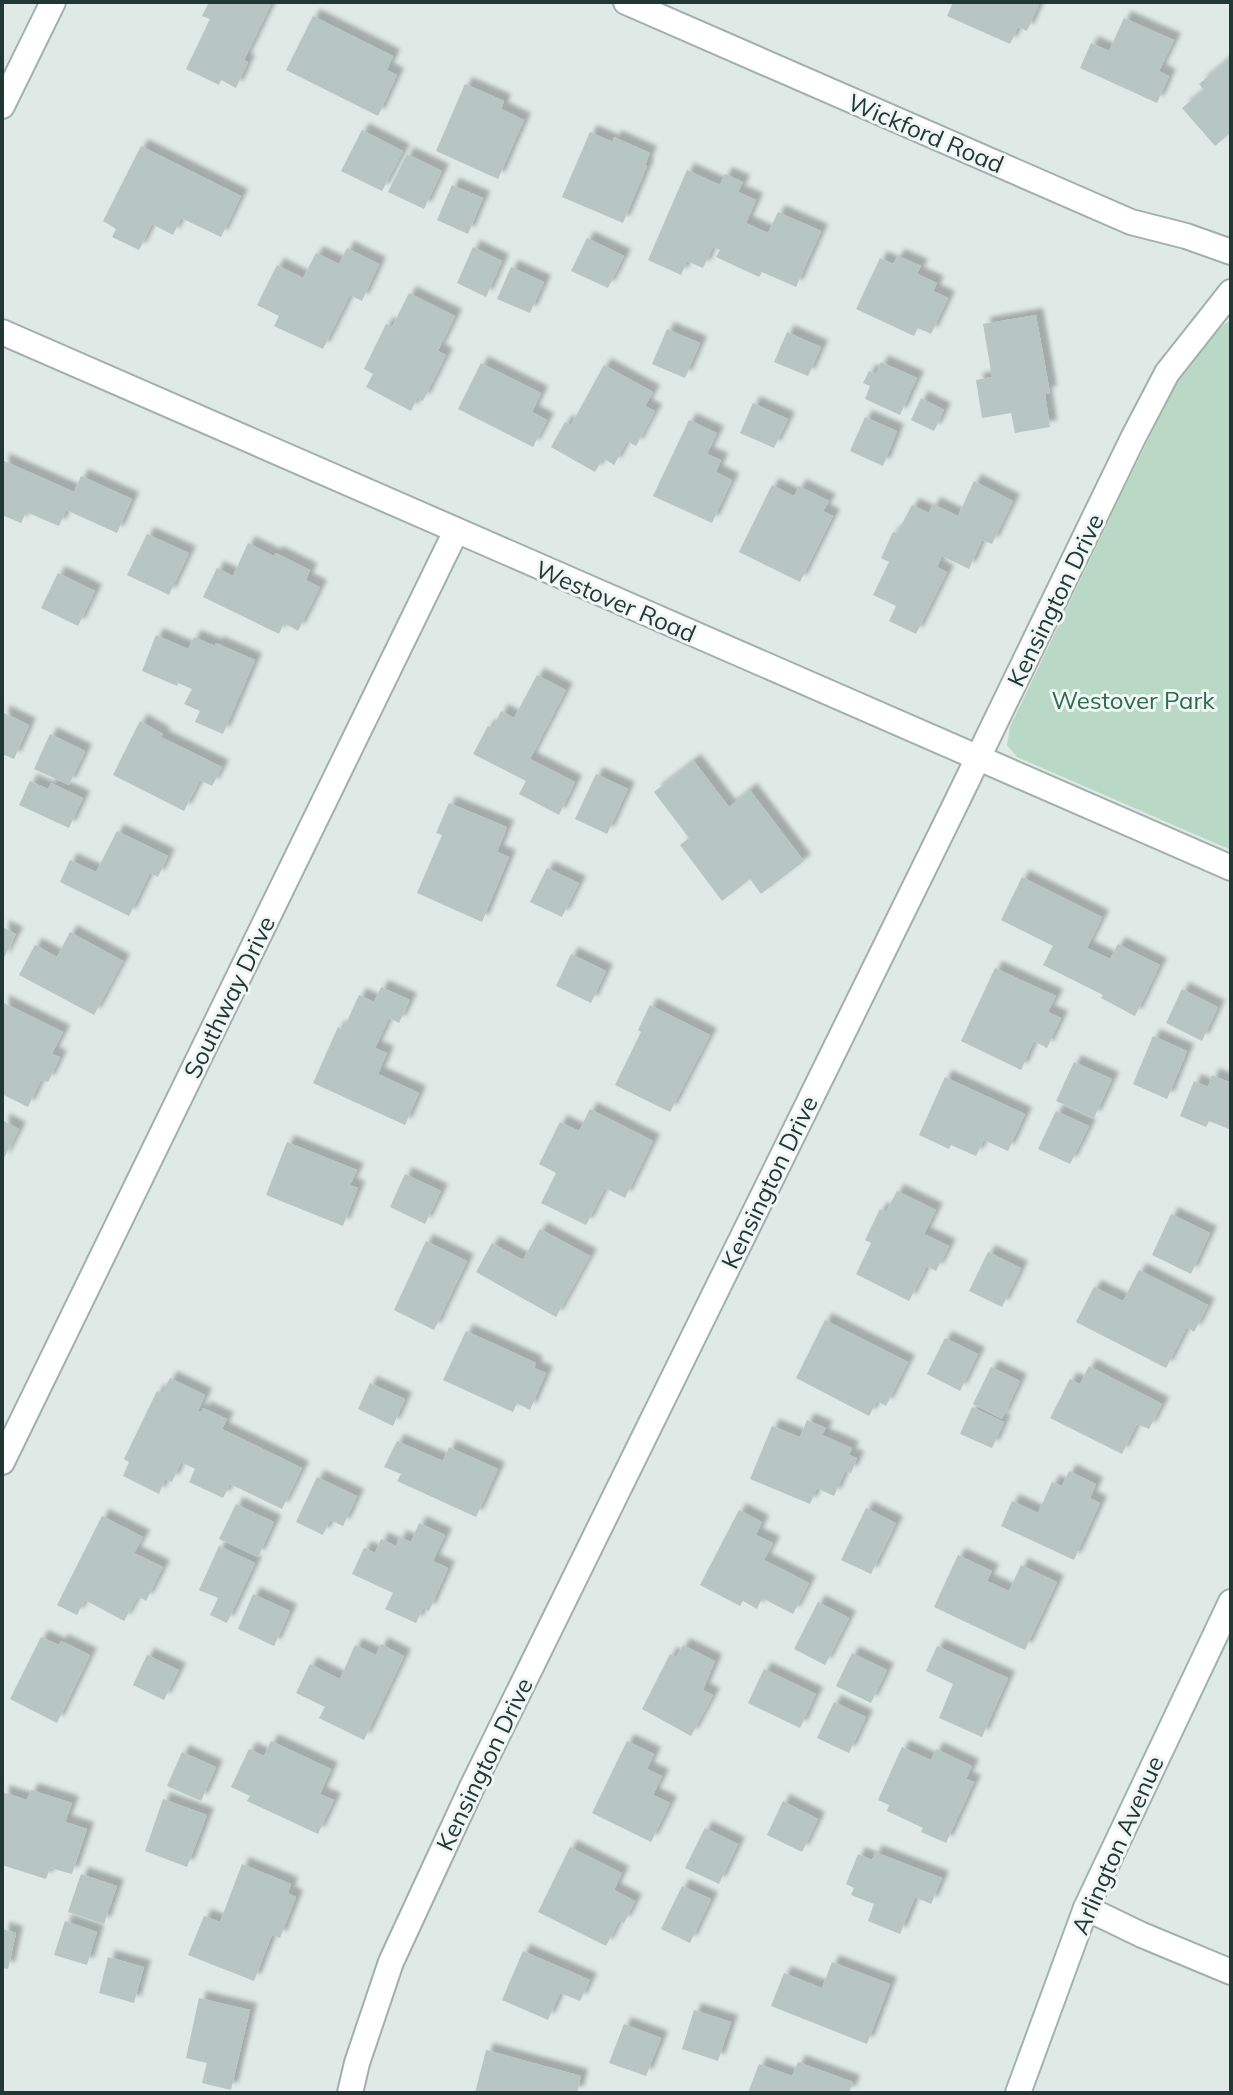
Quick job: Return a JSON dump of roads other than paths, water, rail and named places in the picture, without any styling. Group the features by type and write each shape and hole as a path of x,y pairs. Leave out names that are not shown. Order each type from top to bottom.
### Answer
{"street":[{"path":"2,106 53,2"},
{"name":"Wickford Road","path":"626,2 1131,222 1231,252"},
{"name":"Kensington Drive","path":"350,2093 391,1962 472,1787 1133,438 1167,373 1231,292"},
{"name":"Westover Road","path":"2,332 1231,868"},
{"name":"Southway Drive","path":"2,1462 456,531"},
{"name":"Arlington Avenue","path":"1018,2093 1086,1908 1231,1602"},
{"path":"1086,1908 1231,1972"}],"park label":[{"name":"Westover Park","path":"1133,700"}]}
